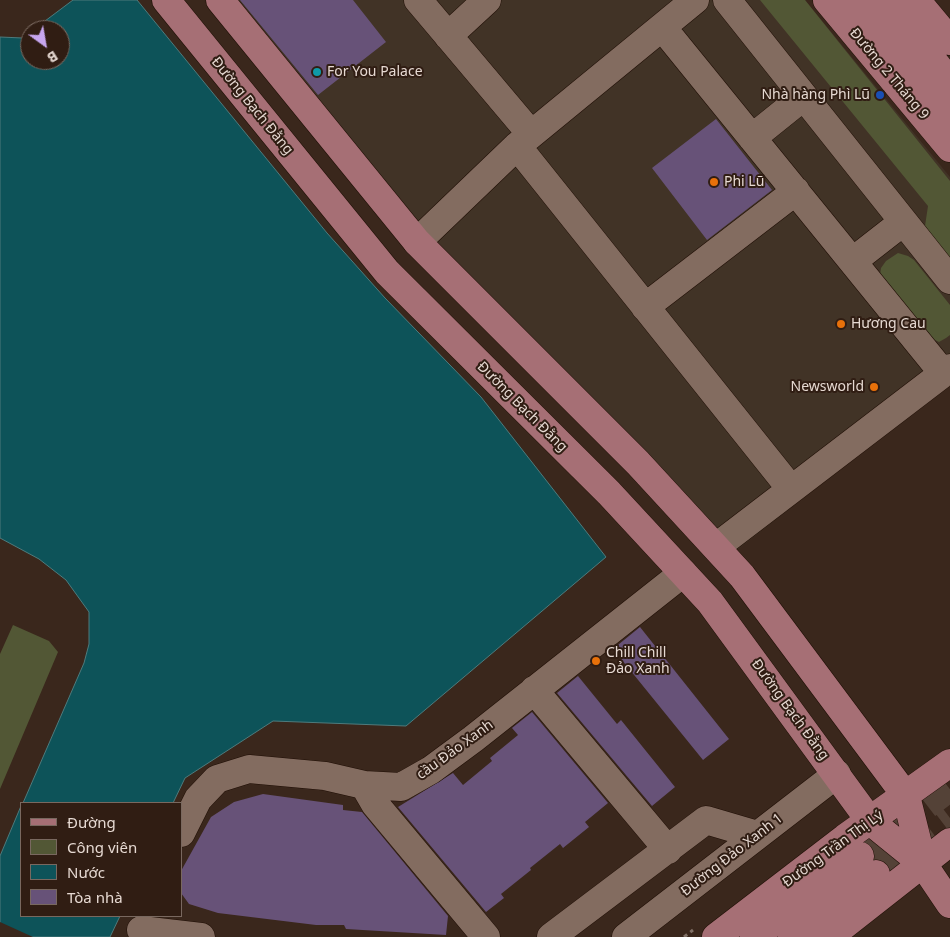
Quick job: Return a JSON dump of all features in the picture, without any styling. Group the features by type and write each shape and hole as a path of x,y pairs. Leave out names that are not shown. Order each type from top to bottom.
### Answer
{"main road":[{"name":"Đường Bạch Đằng","path":"166,0 387,272 608,493 710,602 870,821 923,864"},
{"path":"220,0 417,242 638,463 742,576 906,796 923,864 950,904"},
{"name":"Đường 2 Tháng 9","path":"828,0 950,148"},
{"path":"857,0 950,114"},
{"path":"885,0 950,82"},
{"path":"916,0 950,41"},
{"path":"387,272 417,242"},
{"path":"683,573 716,547"},
{"name":"Đường Trần Thị Lý","path":"716,937 950,762"},
{"path":"829,937 950,842"},
{"path":"754,937 868,865 792,937"}],"street":[{"path":"418,0 448,36 645,307 791,489"},
{"path":"448,36 487,0"},
{"path":"417,242 524,140 695,0"},
{"path":"727,0 950,280"},
{"path":"662,27 852,261 947,370 716,547"},
{"path":"752,138 804,96"},
{"path":"645,307 796,191"},
{"path":"852,261 903,222"},
{"name":"cầu Đảo Xanh","path":"182,831 198,799 217,779 249,769 325,776 364,785 401,787 459,750 683,573"},
{"path":"534,690 668,850"},
{"name":"Đường Đảo Xanh 1","path":"626,937 837,774"},
{"path":"364,785 375,804 486,937"},
{"path":"550,937 706,820 757,835"},
{"path":"142,928 201,937"}],"shaded area":[{"path":"214,0 805,0 950,177 950,384 724,560"}],"green space":[{"path":"760,0 805,0 950,181 950,262 926,232 928,206"},
{"path":"898,253 914,260 950,305 950,335 939,342 933,339 880,275 881,268 886,261"},
{"path":"13,625 49,641 58,652 0,789 0,654"}],"water":[{"path":"73,0 137,0 327,233 385,298 481,397 606,557 406,726 273,721 185,778 173,802 23,802 84,663 89,644 89,612 66,580 39,559 0,538 0,37 20,38 20,70 70,70 70,20 46,20"},
{"path":"20,808 20,917 120,917 110,937 0,937 0,856"}],"pier":[{"path":"0,922 33,937 0,937"}],"building":[{"name":"For You Palace","path":"240,0 353,0 386,42 318,95"},
{"name":"Phi Lũ","path":"716,119 772,190 707,240 652,168"},
{"path":"640,627 729,739 703,760 613,649"},
{"path":"578,676 617,724 621,720 675,787 652,806 557,693"},
{"path":"532,712 608,803 585,822 589,827 563,848 560,844 530,868 531,870 501,894 504,898 486,912 398,807 453,773 463,785 492,761 490,758 518,735 512,728"},
{"path":"263,794 343,805 343,810 362,812 448,916 446,935 346,929 344,925 316,925 218,913 189,904 182,894 182,869 211,817 234,802"}],"tunnel":[{"path":"860,856 950,787"},
{"path":"876,874 950,818"}],"place":[{"name":"For You Palace","path":"317,72"},
{"name":"Nhà hàng Phì Lũ","path":"880,95"},
{"name":"Phi Lũ","path":"714,182"},
{"name":"Hương Cau","path":"841,324"},
{"name":"Newsworld","path":"874,387"},
{"name":"Chill Chill Đảo Xanh","path":"596,661"}]}
